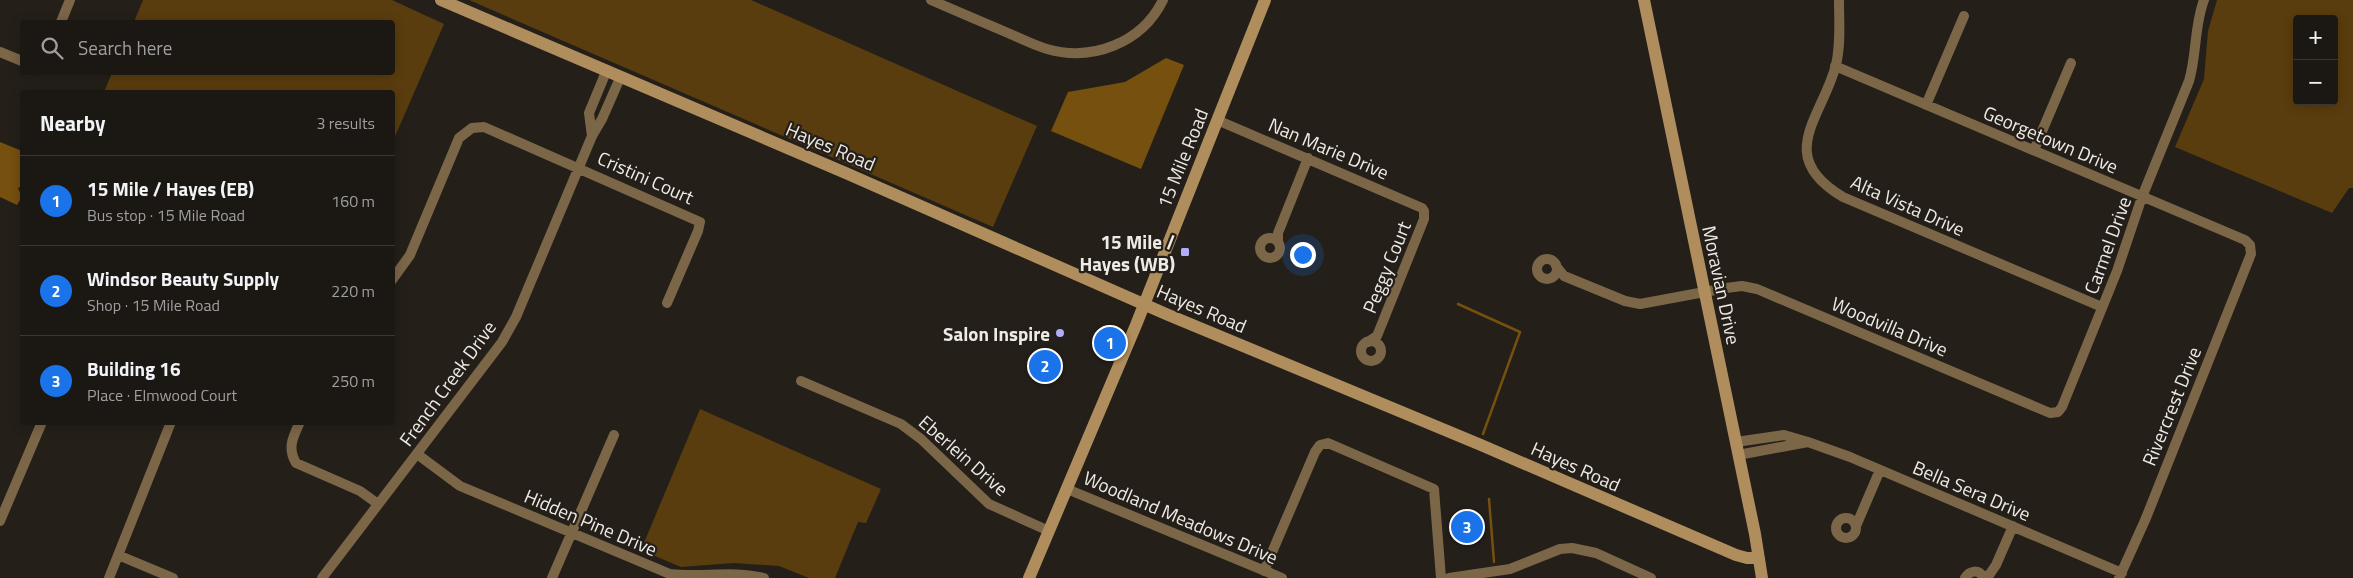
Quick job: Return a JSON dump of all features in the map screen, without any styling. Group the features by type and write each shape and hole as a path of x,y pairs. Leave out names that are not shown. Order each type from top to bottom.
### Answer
{"street":[{"path":"62,20 70,0"},
{"name":"Hayes Road","path":"441,0 848,174 1144,304 1481,445 1736,555 1747,558 1759,558"},
{"path":"930,0 1047,49 1076,54 1094,52 1125,41 1150,21 1162,0"},
{"name":"15 Mile Road","path":"1029,578 1144,304 1265,0"},
{"name":"Moravian Drive","path":"1644,0 1705,291 1762,578"},
{"name":"Alta Vista Drive","path":"1839,0 1838,42 1835,66 1807,139 1808,157 1814,171 1830,189 1843,197 2102,308"},
{"name":"Carmel Drive","path":"2058,412 2062,407 2102,308 2142,197 2189,81 2193,69 2197,23 2204,0"},
{"path":"1926,105 1964,16"},
{"path":"0,52 20,60"},
{"path":"2034,150 2071,62"},
{"name":"Georgetown Drive","path":"1835,66 2245,240 2250,245"},
{"name":"French Creek Drive","path":"592,136 589,113 606,72"},
{"name":"French Creek Drive","path":"326,577 378,504 502,342 516,317 592,136 620,78"},
{"name":"Nan Marie Drive","path":"1217,120 1418,205 1424,211"},
{"path":"395,276 410,255 459,138 472,128 484,127 494,130 579,167"},
{"path":"1275,238 1308,158"},
{"name":"Cristini Court","path":"579,167 700,222 698,231 667,303"},
{"name":"Peggy Court","path":"1378,341 1368,342 1363,346 1364,358 1370,361 1378,358 1381,352 1378,341 1424,219 1424,211"},
{"name":"Rivercrest Drive","path":"2121,575 2146,518 2251,254 2250,245"},
{"path":"1544,260 1550,260 1564,276 1546,278 1540,276 1539,264 1544,260"},
{"path":"1552,277 1556,272 1556,266"},
{"name":"Woodvilla Drive","path":"1564,276 1625,301 1640,304 1705,291 1742,286 1757,289 2050,413 2058,412"},
{"name":"Eberlein Drive","path":"801,381 901,424 921,439 989,504 1049,531"},
{"path":"0,521 41,425"},
{"path":"109,578 170,425"},
{"path":"299,425 290,447 291,456 296,463 360,491 378,504"},
{"path":"552,578 614,435"},
{"name":"Bella Sera Drive","path":"1737,449 1784,435 1808,442 2013,526 2121,575"},
{"path":"1264,571 1315,452 1320,446 1328,443 1434,489 1441,578"},
{"name":"Hidden Pine Drive","path":"417,454 460,486 572,534 678,576 743,575 764,578"},
{"path":"1855,520 1880,470"},
{"name":"Woodland Meadows Drive","path":"1067,489 1278,577"},
{"path":"1965,578 1972,572 1985,575 2013,526"},
{"path":"1449,578 1510,569 1560,549 1572,548 1596,553 1640,576 1651,578"},
{"path":"118,555 173,578"}],"shaded area":[{"path":"143,0 392,0 444,24 395,136 395,90 105,90 111,75 395,75 395,20 135,20"},
{"path":"469,0 751,0 1037,126 993,227"},
{"path":"2217,0 2353,0 2353,188 2349,188 2332,213 2175,147 2204,79 2208,31"},
{"path":"1166,58 1184,65 1141,169 1051,131 1068,92 1125,82"},
{"path":"0,142 20,150 20,187 18,188 20,200 17,205 0,197"},
{"path":"700,409 881,489 866,523 858,522 835,578 809,578 779,566 734,563 681,567 641,550"}],"waterway":[{"path":"1458,304 1520,332 1483,434"},
{"path":"1489,499 1494,562"}],"place":[{"name":"15 Mile / Hayes (WB)","path":"1185,252"},
{"name":"Salon Inspire","path":"1060,333"},
{"name":"15 Mile / Hayes (EB)","path":"1110,343"},
{"name":"Windsor Beauty Supply","path":"1045,366"},
{"name":"Building 16","path":"1467,527"}]}
